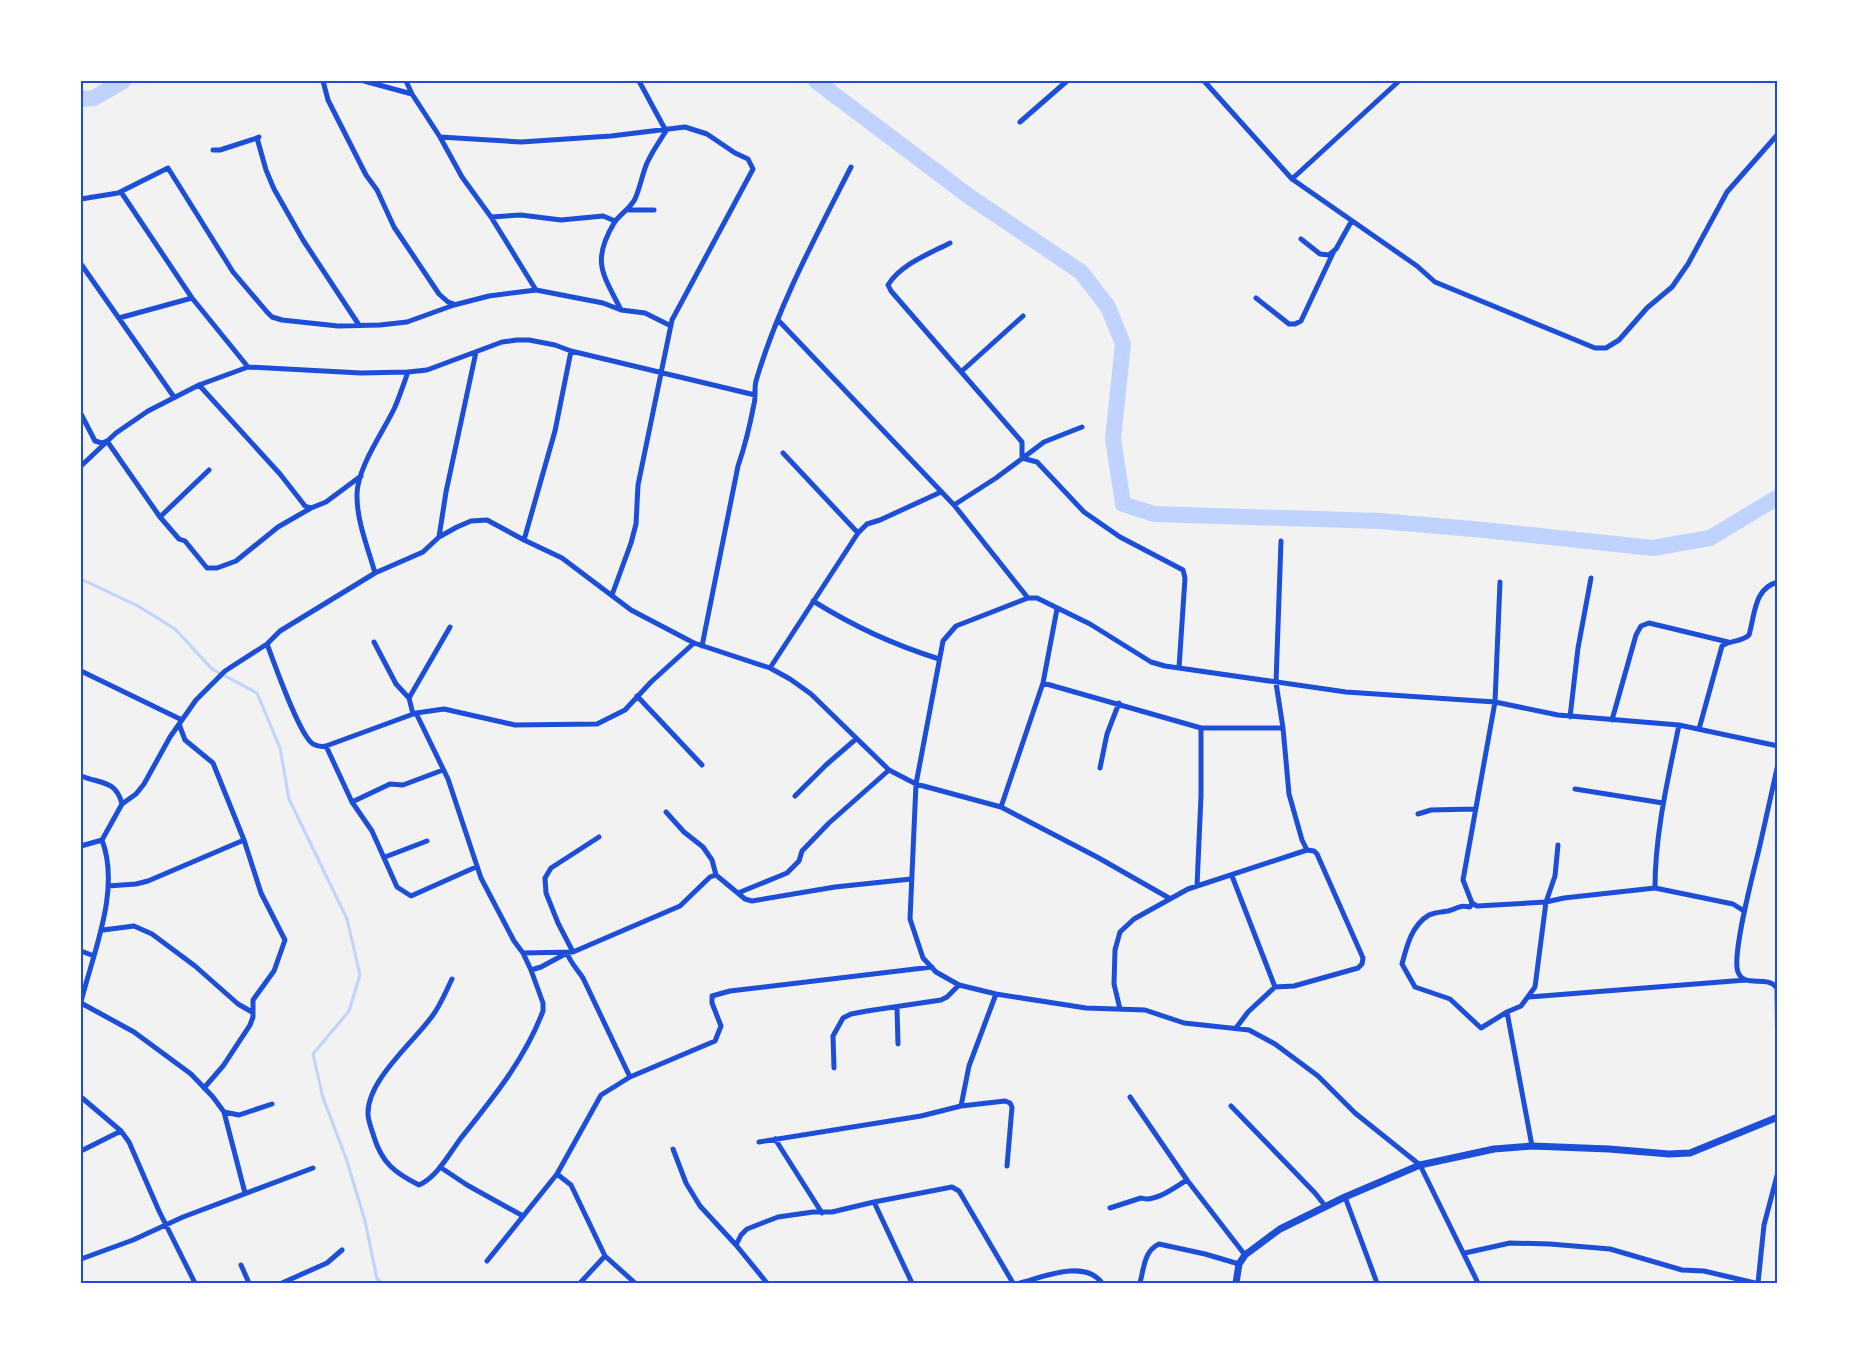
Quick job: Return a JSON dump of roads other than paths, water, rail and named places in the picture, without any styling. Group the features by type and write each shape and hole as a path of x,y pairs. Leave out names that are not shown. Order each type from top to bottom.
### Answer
{"street":[{"path":"323,81 328,100 366,175 377,190 394,227 439,294 448,303 454,305"},
{"path":"364,81 412,94"},
{"path":"406,81 462,177 491,217 536,290"},
{"path":"639,81 666,131"},
{"path":"1020,122 1067,81"},
{"path":"1204,81 1292,179 1417,266 1435,282 1595,348 1606,348 1619,340 1647,308 1672,288 1688,264 1727,192 1778,134"},
{"path":"1292,179 1400,81"},
{"path":"440,137 521,142 666,131 685,127 700,131 748,159 753,165 753,169 709,249 671,326 639,485 636,524 612,595"},
{"path":"621,310 600,267 605,243 615,221 629,210 647,164 666,131"},
{"path":"213,150 220,150 258,138 266,170 274,189 303,240 359,325"},
{"path":"702,646 738,466 745,446 755,384 778,320 805,259 851,167"},
{"path":"81,199 121,192 168,168 233,272 272,317 282,320 327,325 407,322 454,305 536,290 603,303 621,310 645,313 671,326"},
{"path":"121,192 192,298 248,367"},
{"path":"629,210 654,210"},
{"path":"491,217 521,215 561,220 603,216 615,221"},
{"path":"1256,298 1289,324 1301,321 1333,253 1351,222"},
{"path":"1301,239 1324,256 1333,253"},
{"path":"950,243 907,267 888,285 1022,442 1022,458"},
{"path":"81,264 174,398"},
{"path":"119,318 192,298"},
{"path":"962,371 1023,316"},
{"path":"778,320 954,505 1028,597"},
{"path":"81,466 116,433 148,411 199,385 248,367 361,373 408,372 427,369 502,342 529,340 661,374 755,395"},
{"path":"524,540 555,431 571,351"},
{"path":"439,537 446,492 476,352"},
{"path":"375,573 358,512 356,493 361,476 394,408 408,372"},
{"path":"199,385 280,474 305,506 311,508"},
{"path":"81,414 95,441 102,443 107,441"},
{"path":"954,505 1044,442 1082,427"},
{"path":"107,441 160,517 179,539 185,541 207,568 212,569 236,561 278,527 326,502 361,476"},
{"path":"783,453 858,533"},
{"path":"1022,458 1037,462 1084,512 1120,537 1183,570 1185,578 1179,668"},
{"path":"160,517 209,470"},
{"path":"347,487 356,493"},
{"path":"770,668 858,533 867,524 941,492"},
{"path":"81,846 102,840 122,804 136,794 144,784 196,700 225,671 267,644 280,631 375,573 423,552 439,537 471,521 487,520 562,558 631,610 694,643 770,668 811,693 889,770 916,784 1000,807 1097,857 1169,898"},
{"path":"1281,541 1275,683 1283,728 1289,794 1307,850"},
{"path":"1570,717 1578,648 1591,578"},
{"path":"1500,582 1495,702 1463,880 1472,903 1477,906 1546,902 1655,888 1733,904 1744,911"},
{"path":"1612,720 1636,635 1641,626 1649,623 1728,642 1746,639 1760,594 1769,584 1778,582"},
{"path":"1478,1283 1420,1165 1355,1113 1318,1076 1275,1044 1249,1030 1184,1023 1145,1010 1086,1008 996,994 959,985 936,972 923,958 910,919 916,784 943,641 956,626 1028,597 1044,600 1057,609 1090,624 1151,662 1165,666 1346,692 1495,702 1570,717 1679,725 1778,746"},
{"path":"813,601 849,623 900,647 939,659"},
{"path":"1000,807 1043,683 1057,609"},
{"path":"409,698 450,627"},
{"path":"374,642 396,684 409,698 414,714 443,770 476,867 514,941 524,953 543,1003 541,1016 521,1058 440,1167 427,1182 419,1185 404,1178 389,1166 379,1153 368,1114 372,1095 382,1077 434,1014 453,979"},
{"path":"1699,729 1722,646 1728,642"},
{"path":"267,644 290,705 308,739 321,747 414,714 444,710 515,725 597,724 625,710 694,643"},
{"path":"81,672 181,722"},
{"path":"1043,683 1201,728 1283,728"},
{"path":"637,696 702,765"},
{"path":"1100,768 1107,734 1119,703"},
{"path":"181,722 185,740 213,763 244,840 261,893 285,940 273,971 253,1000 250,1025 232,1054 204,1088"},
{"path":"1655,888 1655,866 1662,803 1679,725"},
{"path":"1197,886 1202,796 1201,728"},
{"path":"795,796 856,739"},
{"path":"326,746 352,802 372,831 397,887 411,896 476,867"},
{"path":"1746,980 1741,977 1736,965 1744,911 1778,764"},
{"path":"352,802 390,784 403,785 443,770"},
{"path":"738,893 787,873 799,861 802,850 889,770"},
{"path":"81,776 117,789 122,804"},
{"path":"1575,789 1662,803"},
{"path":"1418,814 1431,810 1475,809"},
{"path":"666,812 703,847 712,860 716,875 745,899 759,901 835,887 911,879"},
{"path":"599,837 550,868 545,878 546,892 570,953 570,962 576,966 583,978 630,1077"},
{"path":"102,840 106,853 108,886 103,930 81,1003 134,1032 191,1074 213,1097 224,1112 245,1193"},
{"path":"108,886 148,881 244,840"},
{"path":"385,857 427,841"},
{"path":"1472,903 1470,907 1460,905 1431,914 1416,926 1402,964 1415,987 1450,999 1481,1028 1521,1006 1535,987 1546,902 1555,876 1558,845"},
{"path":"1120,1009 1114,984 1115,950 1120,932 1134,919 1169,898 1197,886 1307,850 1314,851 1363,958 1362,964 1358,968 1294,986 1275,987 1248,1012 1236,1028"},
{"path":"531,970 680,906 710,877 716,875"},
{"path":"1232,876 1275,987"},
{"path":"103,930 134,926 152,934 195,966 238,1004 252,1012"},
{"path":"81,951 94,956"},
{"path":"524,953 570,953"},
{"path":"487,1261 557,1174 602,1095 630,1077 715,1041 721,1026 712,1003 712,996 730,991 932,967"},
{"path":"1529,997 1746,980 1774,983 1778,998 1778,1071"},
{"path":"834,1068 833,1036 843,1018 851,1014 941,1000 959,985"},
{"path":"961,1106 969,1066 996,994"},
{"path":"897,1007 898,1044"},
{"path":"1507,1012 1532,1146"},
{"path":"81,1097 121,1131 129,1142 159,1211 195,1283"},
{"path":"1130,1097 1187,1180 1245,1255"},
{"path":"759,1142 921,1116 961,1106 1005,1101 1012,1107 1006,1166"},
{"path":"224,1112 239,1115 272,1104"},
{"path":"1231,1106 1326,1207"},
{"path":"1236,1283 1239,1264 1245,1255 1280,1229 1345,1197 1420,1165 1494,1149 1532,1146 1669,1154 1690,1153 1778,1117"},
{"path":"81,1151 121,1131"},
{"path":"775,1139 822,1213"},
{"path":"673,1149 686,1183 700,1206 736,1245 766,1283"},
{"path":"440,1167 523,1216"},
{"path":"81,1259 133,1240 167,1223 313,1168"},
{"path":"1465,1253 1510,1243 1610,1249 1682,1270 1704,1271 1757,1283 1764,1225 1778,1173"},
{"path":"557,1174 571,1185 605,1256 635,1283"},
{"path":"1110,1208 1141,1198 1146,1200 1157,1197 1187,1180"},
{"path":"736,1245 747,1229 778,1217 832,1212 952,1187 959,1191 1012,1283"},
{"path":"1345,1197 1377,1283"},
{"path":"874,1202 912,1283"},
{"path":"1140,1283 1148,1253 1159,1244 1239,1264"},
{"path":"282,1283 327,1263 342,1250"},
{"path":"580,1283 605,1256"},
{"path":"241,1265 249,1283"},
{"path":"1020,1283 1074,1270 1085,1270 1098,1277 1102,1283"}],"waterway":[{"path":"81,99 94,98 123,81"},
{"path":"816,81 970,197 1081,272 1108,307 1123,344 1113,439 1123,504 1154,514 1380,521 1653,548 1710,538 1778,497"},
{"path":"81,579 138,606 175,629 212,669 257,693 280,748 289,799 347,919 360,975 349,1011 313,1054 323,1098 346,1158 365,1221 377,1279 383,1283"}]}
